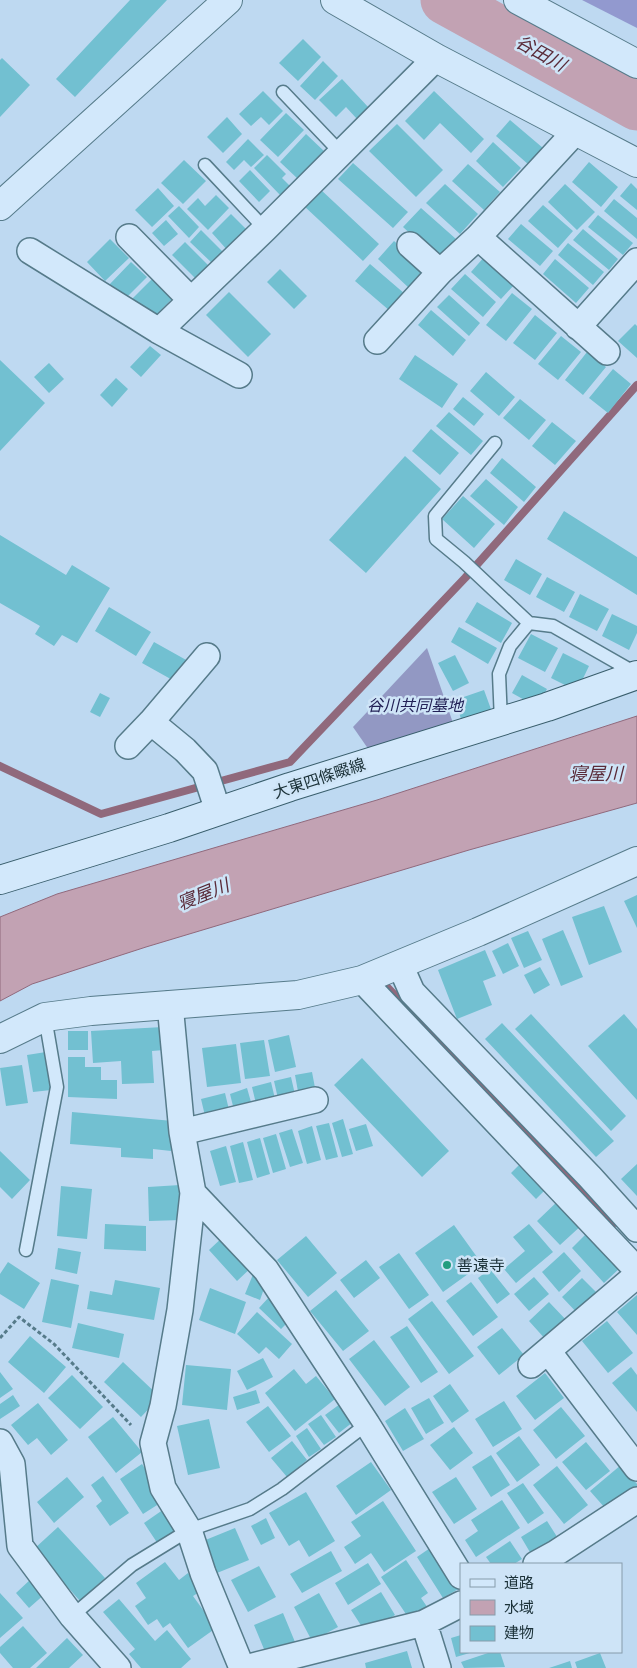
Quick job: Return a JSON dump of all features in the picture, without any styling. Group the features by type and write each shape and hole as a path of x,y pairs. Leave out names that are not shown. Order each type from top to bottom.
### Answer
{"street":[{"path":"0,206 228,0"},
{"path":"335,0 436,58 637,163"},
{"path":"518,0 637,64"},
{"path":"159,331 436,58"},
{"path":"376,341 440,272 478,237 576,131"},
{"path":"128,237 190,299"},
{"path":"478,237 606,352"},
{"path":"410,245 440,272"},
{"path":"30,251 159,331 238,375"},
{"path":"578,327 637,260"},
{"path":"128,746 207,656"},
{"name":"大東四條畷線","path":"0,880 547,707 637,675"},
{"path":"151,722 185,750 205,771 218,812"},
{"path":"0,1039 45,1017 170,1004 298,995 362,980 478,932 637,861"},
{"path":"400,965 412,992 590,1177 637,1229"},
{"path":"362,980 637,1270"},
{"path":"170,1004 182,1132 193,1193 178,1319 163,1406 153,1443 163,1488 189,1530 203,1573 244,1668 424,1623 460,1605"},
{"path":"182,1132 314,1100"},
{"path":"193,1193 266,1270 367,1424 460,1574"},
{"path":"637,1275 539,1358 637,1468"},
{"path":"0,1442 12,1464 20,1546 72,1616 118,1668"},
{"path":"538,1563 637,1500"},
{"path":"424,1623 438,1668"}],"lane":[{"path":"282,92 341,153"},
{"path":"206,165 265,228"},
{"path":"495,443 435,516 436,539 464,562 529,623 553,626 637,675"},
{"path":"501,721 499,674 510,646 529,623"},
{"path":"26,1250 57,1087 45,1017"},
{"path":"72,1616 132,1565 189,1530 250,1509 282,1490 367,1424"}],"path":[{"path":"0,1338 19,1317 54,1344 126,1420 153,1443"}],"shaded area":[{"path":"582,0 637,0 637,28"}],"green space":[{"name":"谷川共同墓地","path":"427,648 453,723 369,750 353,727"}],"water":[{"name":"寝屋川","path":"637,716 637,803 469,850 146,947 32,984 0,1001 0,917 57,894 377,800"}],"building":[{"path":"130,0 167,0 75,97 56,79"},
{"path":"303,39 321,57 298,81 279,63"},
{"path":"2,58 30,85 0,117 0,60"},
{"path":"323,61 338,76 315,100 300,86"},
{"path":"342,79 369,108 357,119 346,107 336,117 319,100"},
{"path":"263,91 283,111 269,125 261,117 251,126 239,114"},
{"path":"434,91 484,139 471,153 440,123 424,140 405,121"},
{"path":"286,113 304,130 278,157 260,140"},
{"path":"227,117 242,134 223,153 207,137"},
{"path":"510,120 543,148 529,165 496,136"},
{"path":"397,124 443,170 416,197 369,151"},
{"path":"306,134 325,152 299,180 280,162"},
{"path":"248,139 264,155 251,167 244,160 234,170 226,162"},
{"path":"493,142 521,168 503,187 476,161"},
{"path":"267,155 286,174 282,178 291,187 281,196 254,168"},
{"path":"184,160 206,181 183,204 161,183"},
{"path":"589,162 618,187 601,207 572,182"},
{"path":"353,163 408,212 393,228 338,179"},
{"path":"468,164 500,192 484,210 452,181"},
{"path":"250,170 270,191 259,202 239,181"},
{"path":"631,183 637,189 637,210 620,196"},
{"path":"445,184 478,214 460,234 426,203"},
{"path":"565,184 595,212 577,230 548,202"},
{"path":"158,188 174,206 152,227 135,210"},
{"path":"320,189 379,244 363,261 304,206"},
{"path":"216,195 229,208 208,230 187,209 198,198 205,206"},
{"path":"614,199 637,218 637,239 604,211"},
{"path":"543,205 573,231 558,248 528,221"},
{"path":"179,206 199,227 189,238 168,216"},
{"path":"421,208 456,239 438,259 403,227"},
{"path":"231,214 249,232 229,252 212,233"},
{"path":"598,215 633,243 623,255 588,227"},
{"path":"166,220 178,234 164,246 152,233"},
{"path":"521,224 553,251 540,266 508,239"},
{"path":"583,229 618,259 609,270 573,240"},
{"path":"201,230 224,253 213,264 190,242"},
{"path":"110,239 129,258 105,281 87,262"},
{"path":"394,241 426,269 409,288 378,259"},
{"path":"185,242 209,266 196,279 172,255"},
{"path":"568,243 604,272 593,285 558,255"},
{"path":"485,256 515,284 501,299 471,272"},
{"path":"555,259 589,288 576,303 543,274"},
{"path":"131,262 147,277 124,300 109,285"},
{"path":"370,264 405,294 390,311 355,281"},
{"path":"280,269 307,296 294,309 267,282"},
{"path":"465,274 496,302 483,317 451,289"},
{"path":"154,277 174,297 151,320 131,300"},
{"path":"229,292 271,334 248,357 206,315"},
{"path":"512,293 532,309 506,341 486,325"},
{"path":"449,295 480,323 469,336 437,307"},
{"path":"431,310 466,340 453,356 418,325"},
{"path":"535,315 557,333 535,360 513,343"},
{"path":"635,324 637,326 637,358 618,341"},
{"path":"561,336 581,352 558,380 538,364"},
{"path":"150,346 161,355 141,377 130,367"},
{"path":"587,352 606,367 583,395 565,380"},
{"path":"415,355 458,384 442,408 399,379"},
{"path":"0,360 45,403 0,451"},
{"path":"49,363 64,379 49,393 34,377"},
{"path":"613,369 631,384 608,413 589,398"},
{"path":"486,372 515,397 499,416 470,391"},
{"path":"116,378 128,389 112,407 100,395"},
{"path":"463,397 484,414 474,426 453,409"},
{"path":"520,399 546,420 529,440 503,418"},
{"path":"449,412 483,441 471,455 436,426"},
{"path":"552,422 576,441 555,465 532,446"},
{"path":"431,429 459,453 440,475 412,451"},
{"path":"405,456 441,489 366,573 329,540"},
{"path":"502,458 536,487 524,502 490,473"},
{"path":"486,479 518,507 504,525 470,496"},
{"path":"463,496 495,524 474,548 442,519"},
{"path":"564,511 637,557 637,595 547,539"},
{"path":"0,535 66,575 72,565 110,588 77,643 62,635 54,646 35,634 40,626 0,603"},
{"path":"516,559 542,574 530,595 504,580"},
{"path":"547,577 575,592 564,612 536,597"},
{"path":"580,594 609,609 597,631 569,617"},
{"path":"477,602 512,623 501,643 465,622"},
{"path":"109,607 151,632 136,656 95,631"},
{"path":"612,614 637,626 637,633 629,650 602,636"},
{"path":"459,627 497,648 488,664 451,642"},
{"path":"531,634 558,648 545,672 518,658"},
{"path":"154,642 188,661 176,682 142,663"},
{"path":"563,653 589,666 577,691 551,678"},
{"path":"455,655 469,683 453,691 438,663"},
{"path":"522,675 547,689 537,707 512,693"},
{"path":"484,690 492,712 462,722 455,700"},
{"path":"100,693 110,698 100,717 90,712"},
{"path":"637,895 637,928 624,901"},
{"path":"604,906 622,952 589,965 572,917"},
{"path":"563,930 583,977 561,986 542,939"},
{"path":"528,931 542,960 524,968 511,938"},
{"path":"508,943 519,966 503,974 492,951"},
{"path":"485,950 496,976 483,981 492,1005 457,1019 438,970"},
{"path":"540,967 550,985 534,994 524,975"},
{"path":"531,1014 626,1116 611,1131 515,1029"},
{"path":"624,1014 637,1029 637,1100 588,1046"},
{"path":"502,1023 614,1141 596,1157 485,1039"},
{"path":"163,1027 164,1050 152,1051 154,1083 122,1084 121,1061 93,1063 91,1031"},
{"path":"68,1031 88,1031 88,1050 68,1050"},
{"path":"289,1035 296,1067 275,1072 268,1040"},
{"path":"264,1040 270,1076 245,1079 240,1043"},
{"path":"236,1044 241,1083 207,1087 202,1048"},
{"path":"46,1052 51,1090 33,1092 27,1055"},
{"path":"68,1057 85,1057 85,1067 101,1067 101,1080 117,1080 117,1099 68,1097"},
{"path":"362,1058 449,1151 422,1177 334,1085"},
{"path":"22,1065 28,1103 6,1106 0,1068"},
{"path":"312,1072 316,1093 299,1097 295,1075"},
{"path":"291,1077 296,1099 279,1103 274,1081"},
{"path":"271,1082 276,1103 257,1108 252,1087"},
{"path":"247,1088 253,1109 235,1114 230,1094"},
{"path":"225,1093 230,1114 206,1120 201,1099"},
{"path":"72,1112 173,1121 171,1151 153,1149 153,1159 121,1157 121,1148 70,1144"},
{"path":"343,1119 353,1154 342,1157 332,1123"},
{"path":"329,1123 338,1157 326,1160 316,1126"},
{"path":"366,1124 373,1146 356,1151 349,1129"},
{"path":"312,1126 321,1160 307,1164 298,1131"},
{"path":"292,1129 303,1163 290,1167 279,1133"},
{"path":"276,1134 286,1169 273,1173 263,1138"},
{"path":"260,1138 270,1174 257,1178 247,1142"},
{"path":"243,1142 253,1180 239,1183 230,1146"},
{"path":"226,1146 236,1182 220,1186 210,1151"},
{"path":"0,1151 30,1180 12,1199 0,1187"},
{"path":"524,1160 549,1186 536,1199 511,1173"},
{"path":"637,1164 637,1196 621,1179"},
{"path":"180,1185 182,1220 149,1221 148,1187"},
{"path":"61,1186 92,1189 87,1239 57,1236"},
{"path":"560,1199 583,1224 560,1245 537,1221"},
{"path":"105,1224 146,1226 146,1251 104,1249"},
{"path":"529,1224 553,1252 516,1283 504,1269 525,1251 513,1237"},
{"path":"454,1225 482,1264 443,1292 415,1253"},
{"path":"589,1231 622,1266 604,1283 572,1248"},
{"path":"225,1235 254,1265 237,1281 209,1250"},
{"path":"306,1236 337,1273 308,1297 277,1260"},
{"path":"58,1248 81,1252 77,1274 55,1269"},
{"path":"564,1252 581,1271 559,1292 542,1272"},
{"path":"399,1253 429,1295 409,1309 379,1267"},
{"path":"366,1260 380,1278 354,1298 340,1280"},
{"path":"8,1262 40,1283 24,1309 0,1294 0,1274"},
{"path":"490,1269 510,1294 497,1304 478,1278"},
{"path":"254,1272 268,1277 260,1300 245,1294"},
{"path":"534,1277 549,1294 529,1311 514,1294"},
{"path":"582,1278 599,1295 579,1315 562,1297"},
{"path":"51,1279 79,1285 71,1328 42,1322"},
{"path":"115,1280 160,1288 154,1320 87,1309 90,1291 112,1295"},
{"path":"471,1282 498,1317 473,1336 446,1301"},
{"path":"210,1288 246,1302 235,1334 199,1320"},
{"path":"336,1290 369,1331 343,1351 310,1311"},
{"path":"637,1295 637,1335 617,1312"},
{"path":"270,1296 292,1318 281,1329 259,1308"},
{"path":"432,1301 474,1356 449,1374 408,1319"},
{"path":"549,1302 568,1322 547,1341 529,1321"},
{"path":"257,1312 292,1344 279,1359 266,1347 259,1354 237,1334"},
{"path":"607,1321 633,1353 608,1373 582,1341"},
{"path":"78,1323 124,1334 119,1358 72,1348"},
{"path":"407,1326 438,1372 421,1383 390,1337"},
{"path":"502,1328 524,1355 499,1375 477,1347"},
{"path":"30,1336 66,1367 44,1393 8,1362"},
{"path":"374,1340 410,1387 385,1406 349,1359"},
{"path":"263,1358 273,1377 247,1390 237,1371"},
{"path":"123,1362 160,1397 141,1417 104,1382"},
{"path":"186,1365 231,1369 227,1410 182,1405"},
{"path":"631,1367 637,1375 637,1412 612,1383"},
{"path":"294,1369 306,1384 316,1376 335,1399 295,1431 265,1393"},
{"path":"0,1372 13,1389 0,1398"},
{"path":"545,1373 564,1398 535,1420 516,1396"},
{"path":"72,1375 103,1407 80,1429 48,1398"},
{"path":"450,1384 469,1411 452,1423 433,1396"},
{"path":"256,1390 260,1403 237,1410 233,1397"},
{"path":"13,1395 20,1406 0,1419 0,1404"},
{"path":"429,1398 444,1423 426,1434 411,1408"},
{"path":"504,1401 522,1429 493,1447 475,1419"},
{"path":"38,1403 68,1440 51,1455 37,1438 28,1445 11,1425"},
{"path":"340,1404 353,1422 339,1433 325,1415"},
{"path":"268,1406 291,1436 269,1452 246,1422"},
{"path":"561,1407 585,1436 556,1459 533,1430"},
{"path":"405,1408 424,1439 403,1451 385,1421"},
{"path":"321,1415 336,1437 324,1445 308,1424"},
{"path":"113,1417 142,1452 116,1473 88,1437"},
{"path":"209,1419 220,1468 188,1475 177,1426"},
{"path":"454,1427 473,1453 450,1470 430,1445"},
{"path":"307,1428 321,1449 309,1457 296,1436"},
{"path":"519,1436 540,1465 517,1482 496,1453"},
{"path":"292,1441 307,1460 287,1477 271,1458"},
{"path":"586,1442 610,1471 586,1490 562,1462"},
{"path":"491,1455 510,1485 491,1497 472,1467"},
{"path":"371,1462 391,1490 356,1515 336,1486"},
{"path":"142,1464 165,1500 143,1514 120,1479"},
{"path":"621,1465 637,1484 637,1492 627,1500 622,1494 605,1508 590,1491"},
{"path":"557,1466 588,1505 564,1524 533,1485"},
{"path":"103,1476 129,1513 110,1526 96,1506 102,1501 91,1485"},
{"path":"67,1477 84,1497 54,1523 37,1502"},
{"path":"456,1477 477,1509 454,1524 432,1492"},
{"path":"523,1483 544,1513 528,1524 507,1493"},
{"path":"306,1492 335,1541 309,1557 299,1540 289,1546 269,1513"},
{"path":"502,1500 520,1528 476,1557 465,1540 478,1531 471,1520"},
{"path":"383,1501 416,1551 384,1572 371,1553 355,1564 344,1547 361,1536 351,1522"},
{"path":"167,1507 181,1528 158,1544 144,1523"},
{"path":"266,1518 275,1538 261,1545 251,1526"},
{"path":"547,1521 561,1543 534,1559 521,1537"},
{"path":"58,1527 105,1578 80,1601 34,1549"},
{"path":"235,1528 249,1560 217,1573 203,1541"},
{"path":"510,1541 522,1559 516,1563 490,1563 486,1557"},
{"path":"433,1546 460,1588 443,1598 417,1557"},
{"path":"331,1551 342,1571 302,1593 290,1574"},
{"path":"406,1560 428,1593 421,1598 430,1611 412,1623 381,1577"},
{"path":"165,1562 179,1580 188,1573 201,1591 193,1596 216,1628 188,1648 170,1623 163,1628 157,1619 148,1625 135,1606 146,1598 136,1583"},
{"path":"368,1563 381,1584 348,1605 335,1583"},
{"path":"259,1566 276,1597 248,1612 231,1580"},
{"path":"32,1578 46,1593 29,1608 16,1593"},
{"path":"381,1592 395,1615 366,1633 351,1610"},
{"path":"0,1593 23,1618 0,1638"},
{"path":"319,1593 338,1627 312,1641 294,1607"},
{"path":"119,1599 155,1641 167,1630 191,1659 181,1668 141,1668 129,1654 135,1649 103,1612"},
{"path":"283,1613 295,1642 266,1654 254,1625"},
{"path":"23,1626 47,1653 30,1668 13,1668 0,1653 0,1647"},
{"path":"460,1635 460,1653 470,1653 456,1657 451,1638"},
{"path":"67,1638 83,1655 69,1668 36,1668"},
{"path":"407,1651 412,1668 366,1668 365,1663"},
{"path":"488,1653 500,1653 505,1667 464,1668 461,1662"},
{"path":"600,1653 606,1668 577,1668 575,1662"},
{"path":"570,1661 572,1668 549,1668"}],"waterway":[{"name":"谷田川","path":"445,0 637,106"},
{"path":"0,766 101,814 290,762 465,578 637,385"},
{"path":"387,987 612,1225"}],"place":[{"name":"善遠寺","path":"447,1265"}]}
